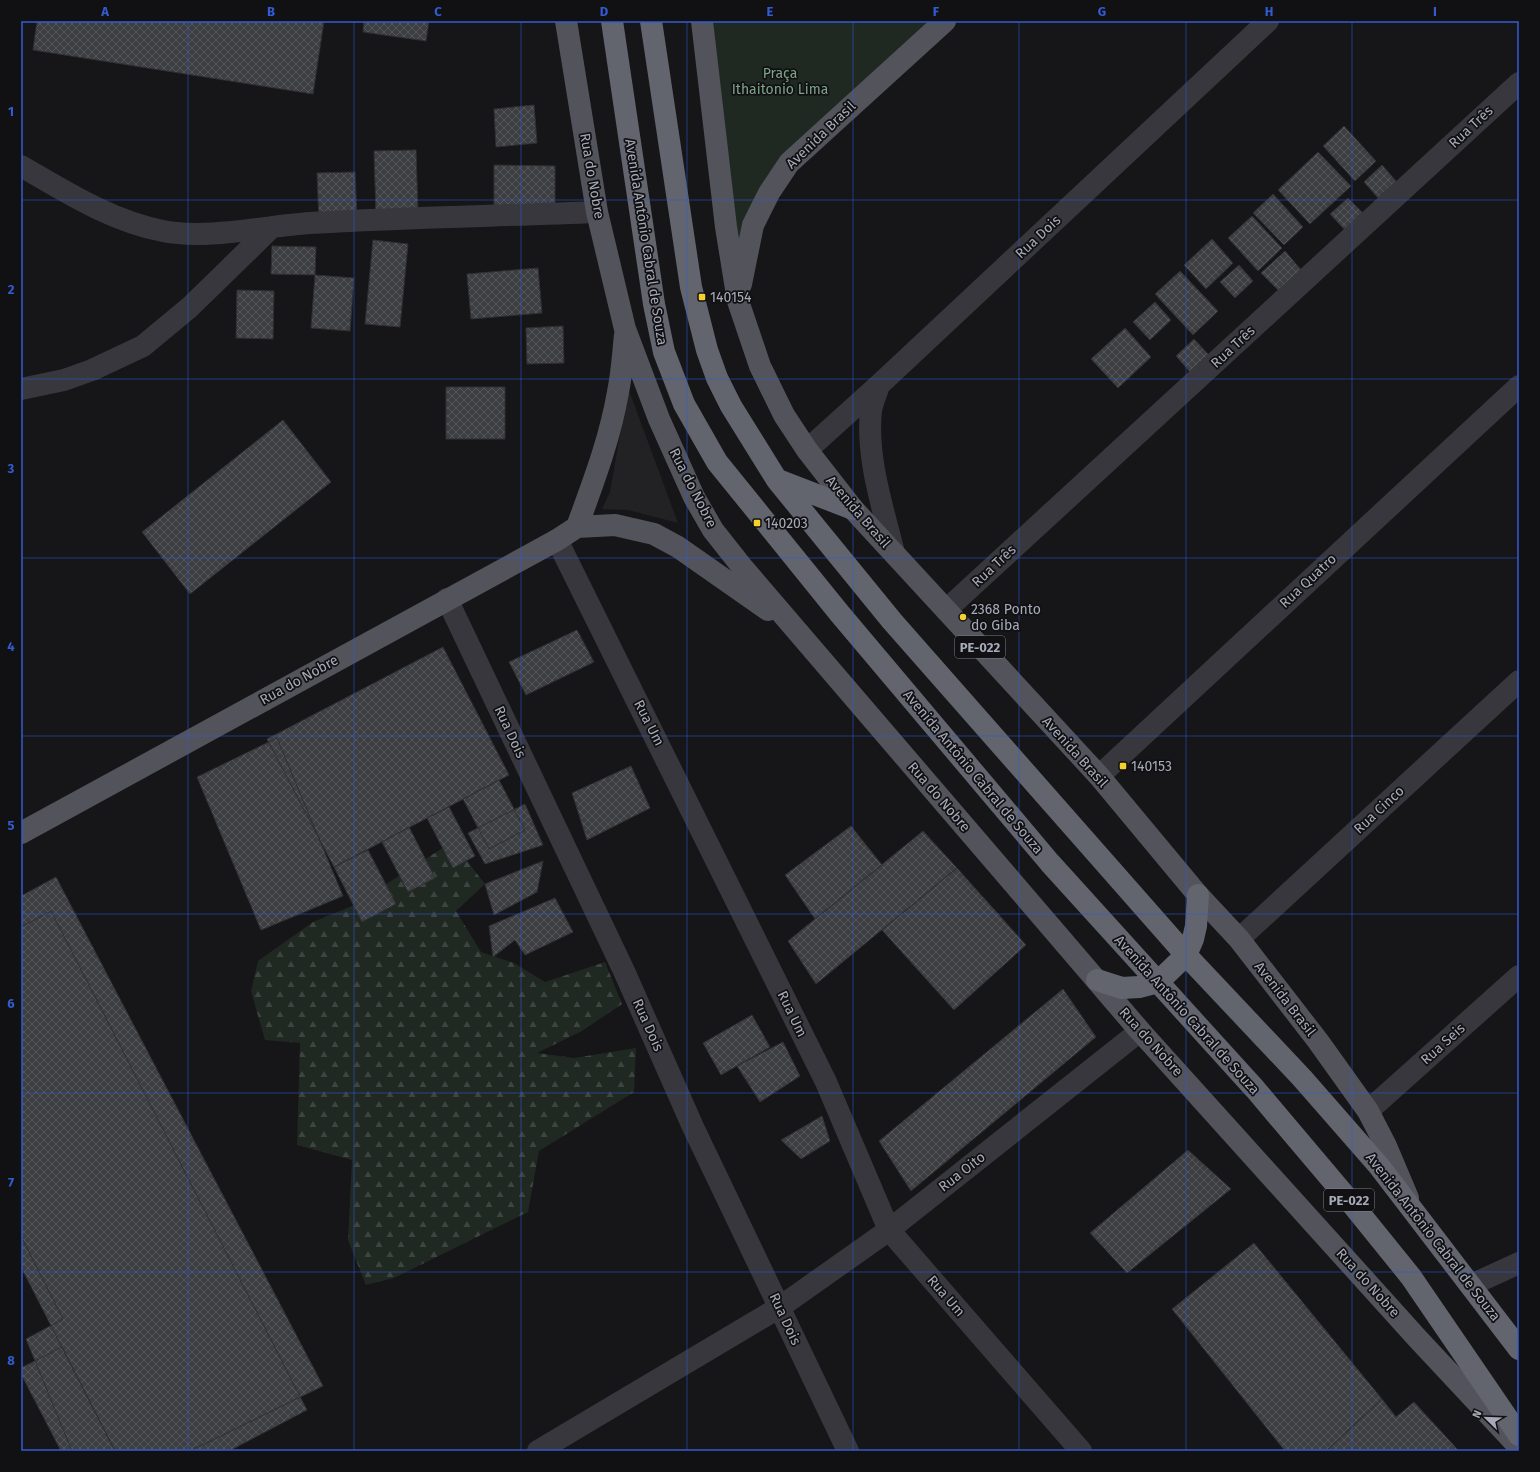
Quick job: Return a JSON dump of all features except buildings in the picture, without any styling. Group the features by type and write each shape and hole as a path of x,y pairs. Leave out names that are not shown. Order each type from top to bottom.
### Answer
{"highway":[{"name":"Avenida Antônio Cabral de Souza","path":"612,21 654,304 664,352 684,404 717,462 840,614 1050,863 1255,1089 1348,1199 1411,1277 1519,1435"},
{"name":"Avenida Antônio Cabral de Souza","path":"651,21 691,287 707,350 717,378 731,406 777,480 892,621 1186,956 1302,1078 1379,1166 1412,1207 1519,1349"},
{"path":"777,480 853,509"},
{"path":"1097,980 1122,988 1139,987 1158,982 1186,956 1193,939 1196,926 1198,895"}],"main road":[{"name":"Rua do Nobre","path":"566,21 597,212 625,329 659,419 694,497 714,530 743,568 793,627 1140,1031 1416,1338 1519,1447"},
{"name":"Avenida Brasil","path":"702,21 726,227 738,301 760,366 784,416 807,450 853,509 1099,776 1198,895 1239,939 1318,1041 1368,1111 1386,1146 1412,1207"},
{"name":"Avenida Brasil","path":"738,301 753,225 769,193 789,164 945,21"},
{"name":"Rua do Nobre","path":"577,527 595,479 613,415 618,392 625,329"},
{"name":"Rua do Nobre","path":"21,833 557,540 577,527 614,525 654,534 678,547 793,627"}],"street":[{"name":"Rua Dois","path":"807,450 880,385 1268,21"},
{"name":"Rua Três","path":"946,610 1519,83"},
{"path":"21,166 65,192 118,218 140,226 165,232 201,234 363,220 597,212"},
{"path":"21,389 37,387 85,373 143,346 190,307 272,227"},
{"path":"880,385 871,410 871,440 877,482 894,553"},
{"name":"Rua Quatro","path":"1099,776 1519,386"},
{"name":"Rua Um","path":"557,540 826,1082 889,1230 1081,1451"},
{"name":"Rua Dois","path":"448,599 624,971 694,1127 848,1451"},
{"name":"Rua Cinco","path":"1239,939 1519,680"},
{"name":"Rua Seis","path":"1368,1111 1519,976"},
{"name":"Rua Oito","path":"538,1451 563,1445 780,1307 889,1230 1140,1031"},
{"path":"1471,1285 1519,1263"}],"shaded area":[{"path":"628,388 678,523 628,510 602,509 610,492"}],"green space":[{"name":"Praça Ithaitonio Lima","path":"713,21 932,21 784,162 737,265"},
{"path":"452,842 485,884 456,911 481,952 514,963 545,982 605,962 622,1004 582,1031 537,1053 574,1058 636,1048 634,1092 539,1151 528,1212 394,1278 366,1285 348,1240 352,1160 297,1145 300,1043 265,1040 251,991 258,961 313,922 352,906"}],"place":[{"name":"140154","path":"702,297"},
{"name":"140203","path":"757,523"},
{"name":"2368 Ponto do Giba","path":"963,617"},
{"name":"140153","path":"1123,766"}]}
